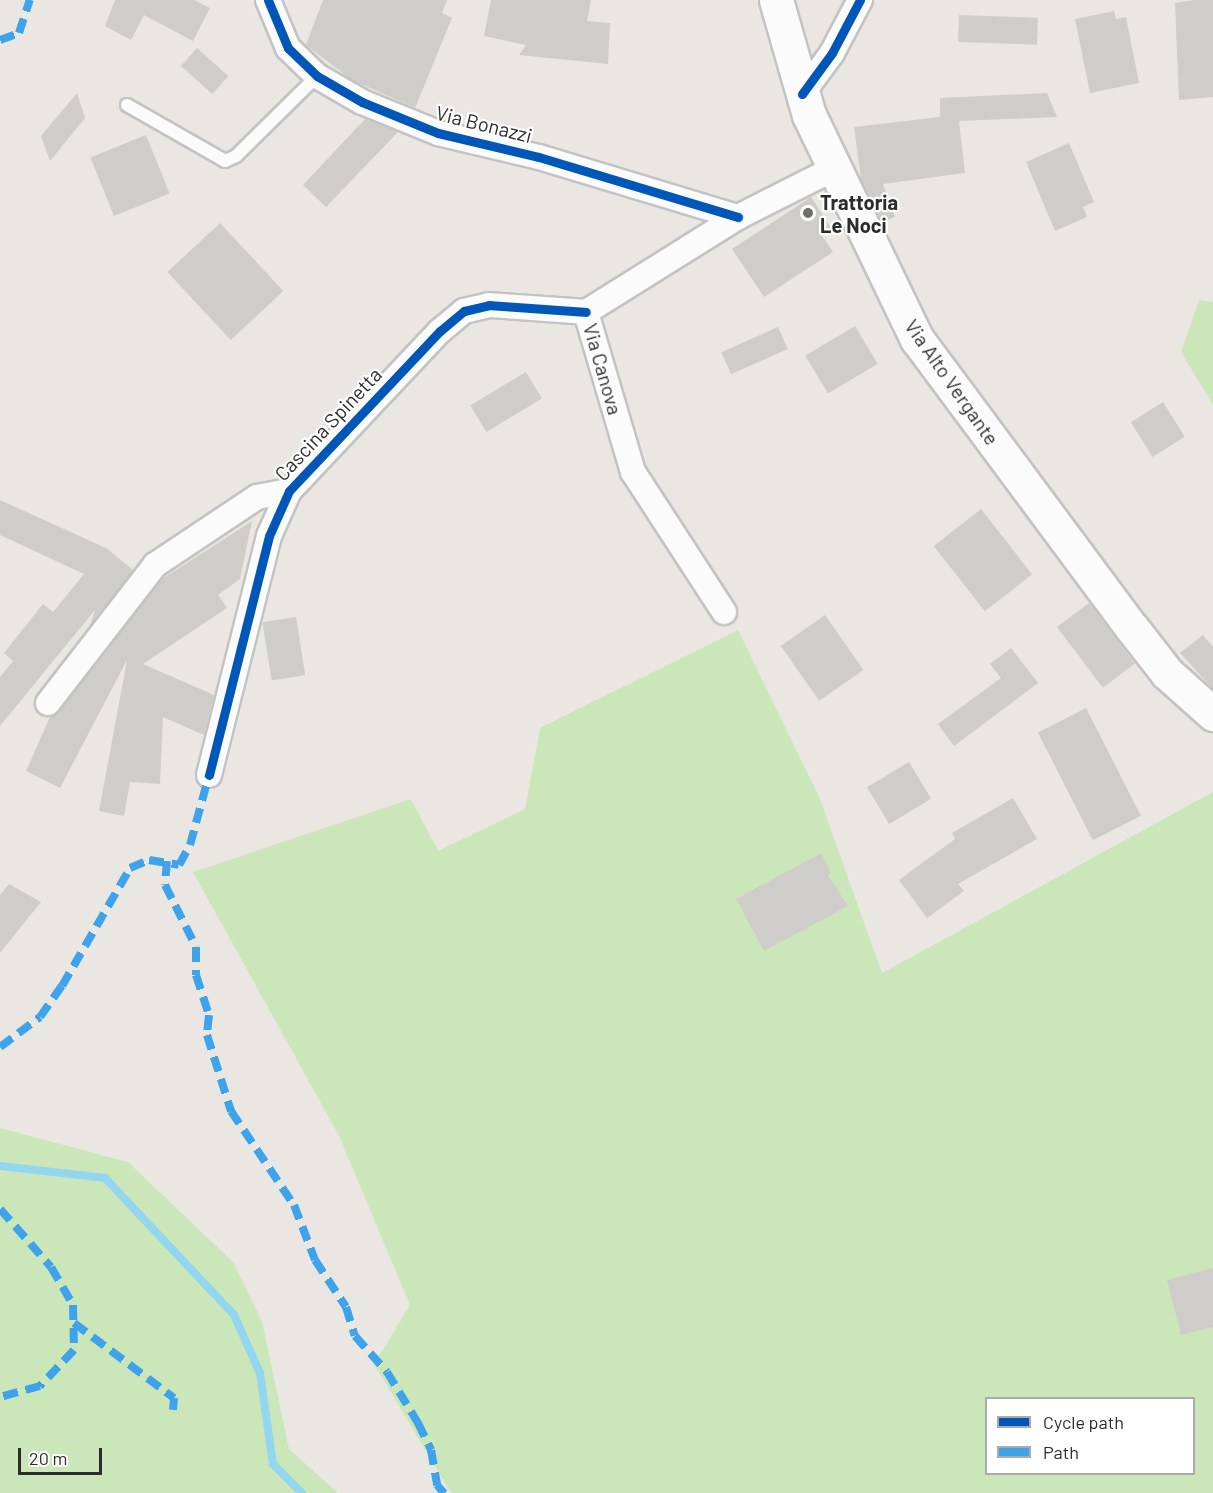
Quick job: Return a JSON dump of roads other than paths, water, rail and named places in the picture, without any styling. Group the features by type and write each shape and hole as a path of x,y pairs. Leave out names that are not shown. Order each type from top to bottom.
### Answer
{"main road":[{"name":"Via Alto Vergante","path":"776,0 803,86 834,169 917,339 1153,655 1192,699 1213,714"}],"street":[{"name":"Via Bonazzi","path":"268,0 288,48 317,76 362,102 438,133 539,157 738,217"},
{"path":"803,86 832,52 860,0"},
{"name":"Via Canova","path":"724,612 633,472 586,312 738,217 834,169"},
{"name":"Cascina Spinetta","path":"208,775 269,536 289,491 440,331 464,311 489,305 586,312"},
{"name":"Cascina Spinetta","path":"48,702 155,565 257,497 289,491"}],"lane":[{"path":"127,105 225,161 236,156 317,76"}],"waterway":[{"path":"0,1166 105,1178 234,1315 260,1373 273,1464 302,1493"}],"place":[{"name":"Trattoria Le Noci","path":"808,213"}]}
